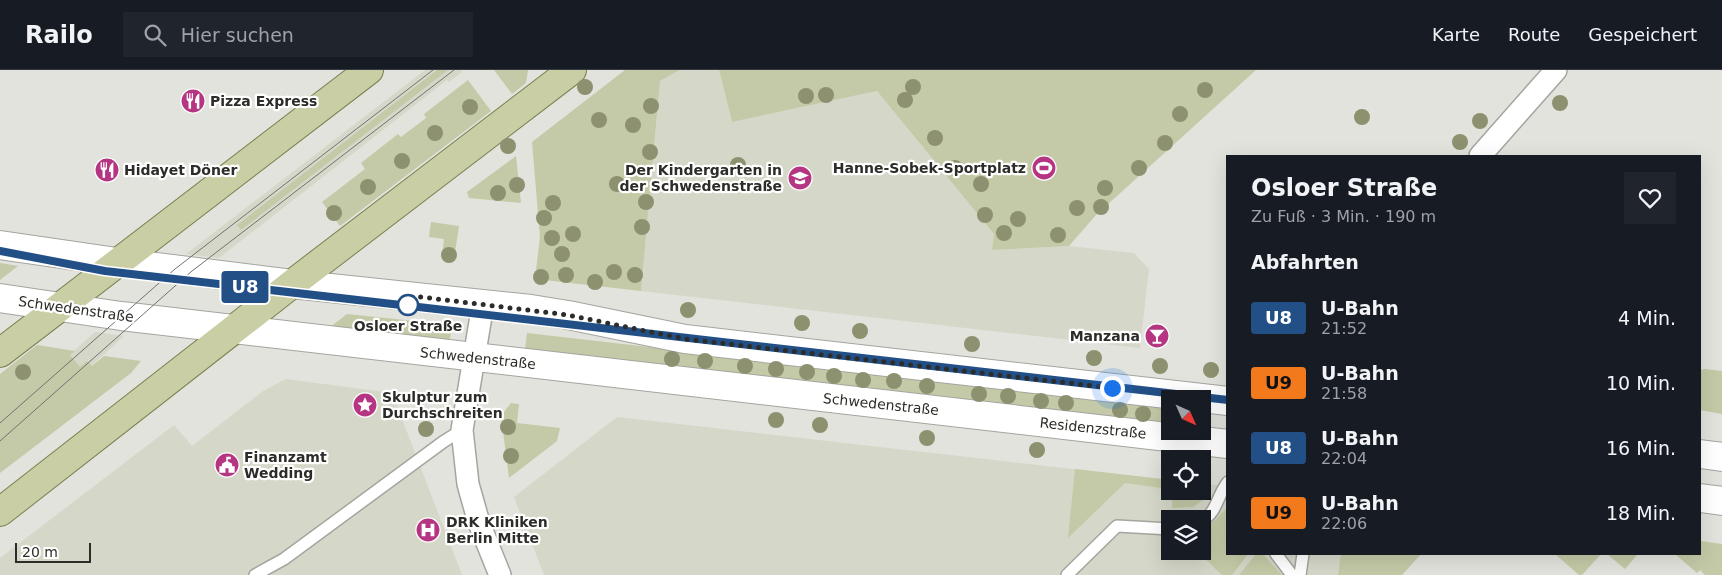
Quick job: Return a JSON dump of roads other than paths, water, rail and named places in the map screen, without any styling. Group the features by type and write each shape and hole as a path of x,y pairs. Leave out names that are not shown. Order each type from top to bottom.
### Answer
{"main road":[{"path":"0,353 369,70"},
{"path":"0,512 559,76"},
{"path":"0,245 292,284 484,304 568,315 685,339 1226,401"},
{"name":"Schwedenstraße","path":"0,298 233,329 476,358 958,412"},
{"name":"Residenzstraße","path":"958,412 1226,444"},
{"path":"1701,454 1722,457"},
{"path":"1701,498 1722,501"}],"street":[{"path":"1481,155 1556,70"},
{"path":"484,304 462,430 468,484 480,523 500,575"}],"lane":[{"path":"255,575 284,560 443,442 462,430"},
{"path":"1211,513 1218,506 1218,497 1226,485"},
{"path":"1067,575 1117,526 1161,528"},
{"path":"1277,555 1292,575"},
{"path":"1300,575 1303,555"}],"tram line":[{"path":"0,423 175,269 433,70"},
{"path":"0,441 192,271 454,70"}],"metro line":[{"name":"U8","path":"0,251 105,271 1226,400"}],"place":[{"name":"Pizza Express","path":"193,101"},
{"name":"Hanne-Sobek-Sportplatz","path":"1044,168"},
{"name":"Hidayet Döner","path":"107,170"},
{"name":"Der Kindergarten in der Schwedenstraße","path":"800,178"},
{"name":"Osloer Straße","path":"408,305"},
{"name":"Manzana","path":"1157,336"},
{"name":"Skulptur zum Durchschreiten","path":"365,405"},
{"name":"Finanzamt Wedding","path":"227,465"},
{"name":"DRK Kliniken Berlin Mitte","path":"428,530"}]}
